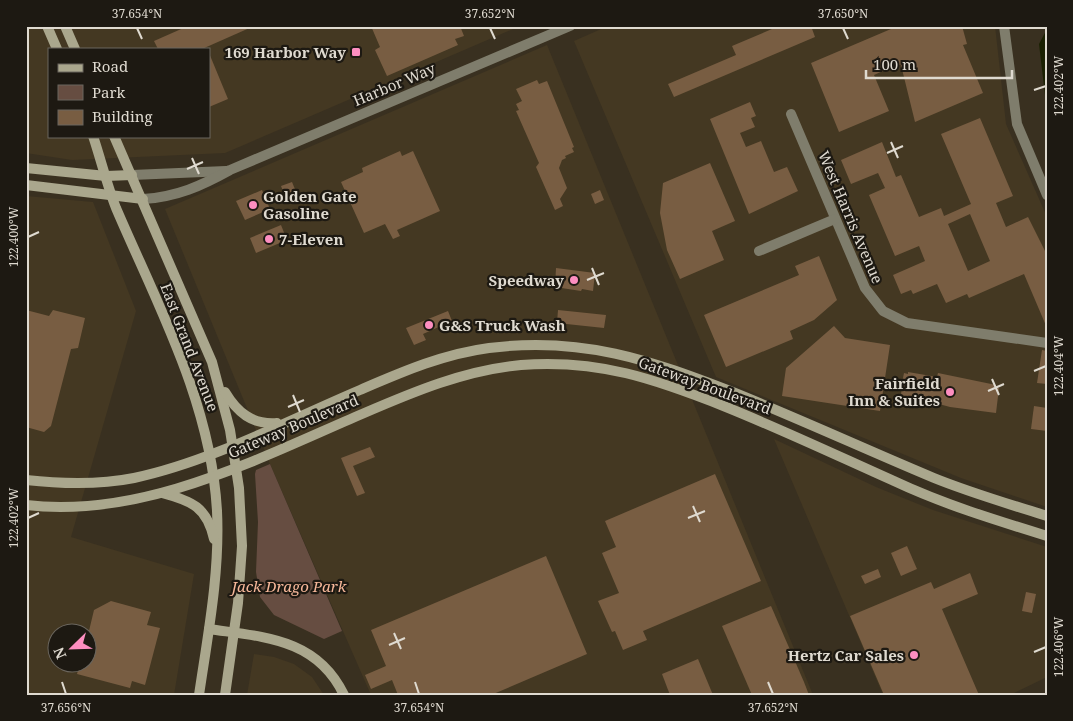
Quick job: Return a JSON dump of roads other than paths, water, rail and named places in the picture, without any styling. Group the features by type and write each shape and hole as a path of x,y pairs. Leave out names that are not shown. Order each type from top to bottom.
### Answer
{"main road":[{"path":"47,26 57,48"},
{"path":"66,26 75,48"},
{"name":"East Grand Avenue","path":"93,138 112,194 199,406 210,454 218,528 209,629 199,695"},
{"name":"East Grand Avenue","path":"115,138 143,199 218,380 233,444 241,508 241,566 225,695"},
{"path":"26,168 106,176 132,175"},
{"path":"26,185 143,199"},
{"name":"Gateway Boulevard","path":"26,480 59,483 110,481 158,472 210,454 409,369 450,356 504,346 553,345 591,348 630,355 672,368 819,427 934,478 1047,516"},
{"name":"Gateway Boulevard","path":"26,504 49,507 87,506 160,493 236,467 415,391 471,373 519,365 589,366 627,372 666,384 798,436 926,495 990,519 1047,536"},
{"path":"218,380 232,404 248,418 264,424 290,420"},
{"path":"160,493 187,500 200,509 211,528 216,552"},
{"path":"209,629 274,639 303,649 331,672 344,695"}],"street":[{"name":"Harbor Way","path":"143,199 184,193 230,170 570,26"},
{"path":"1004,26 1017,124 1047,195"},
{"name":"West Harris Avenue","path":"791,114 865,288 876,304 895,319 1047,343"},
{"name":"Harbor Way","path":"132,175 230,170"},
{"path":"759,251 835,219"}],"place":[{"name":"169 Harbor Way","path":"356,52"},
{"name":"Golden Gate Gasoline","path":"253,205"},
{"name":"7-Eleven","path":"269,239"},
{"name":"Speedway","path":"574,280"},
{"name":"G&S Truck Wash","path":"429,325"},
{"name":"Fairfield Inn & Suites","path":"950,392"},
{"name":"Hertz Car Sales","path":"914,655"}],"park label":[{"name":"Jack Drago Park","path":"289,586"}]}
